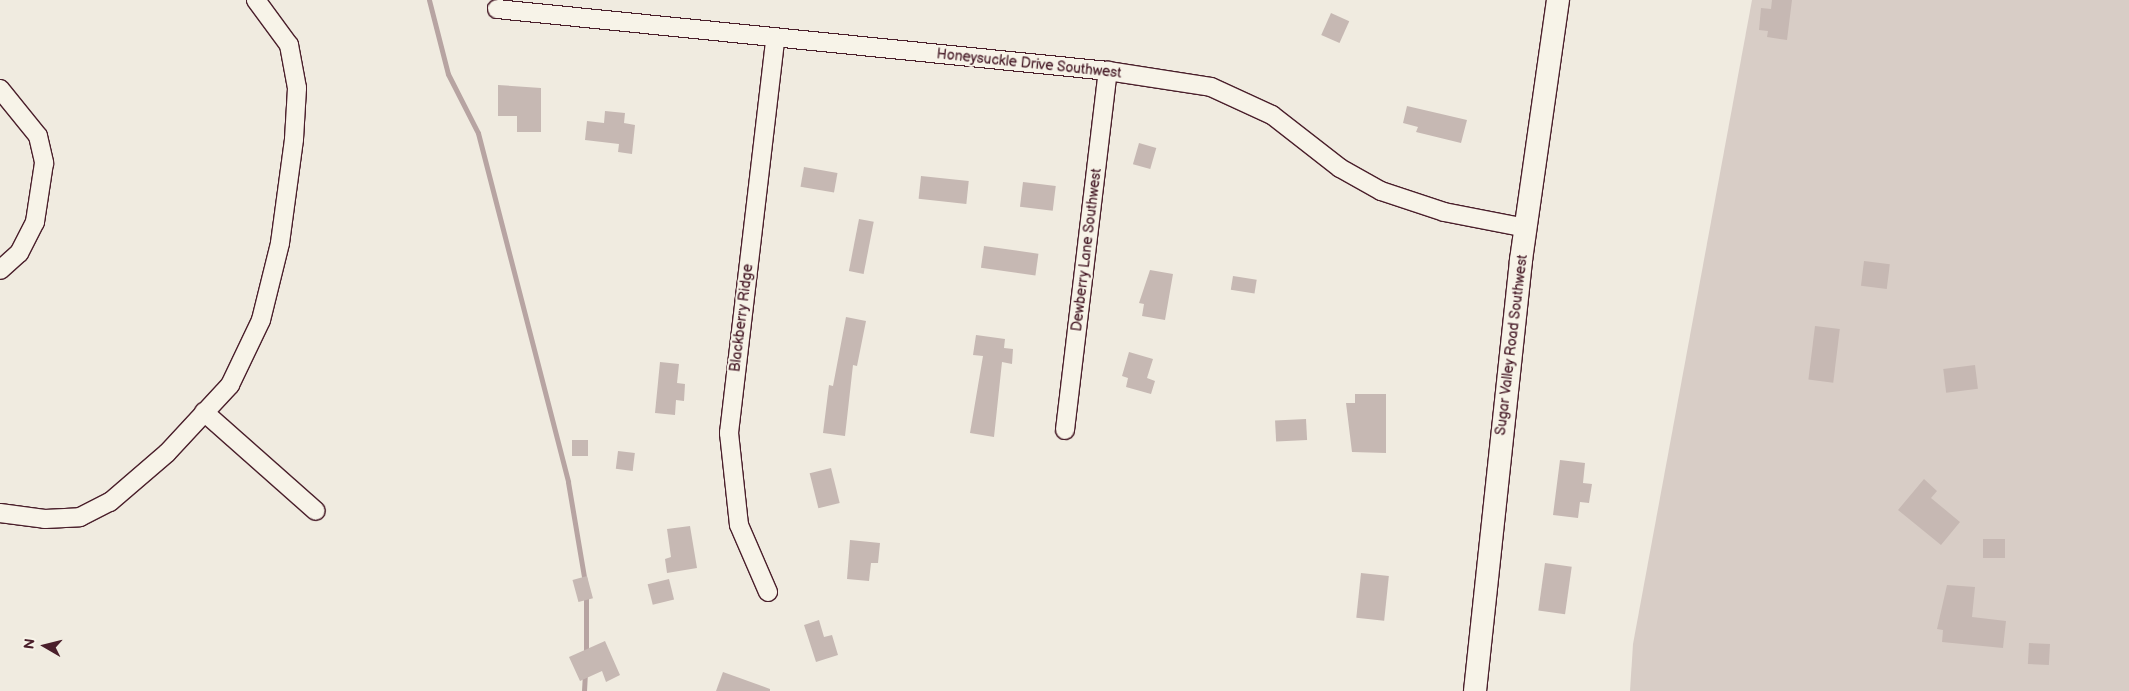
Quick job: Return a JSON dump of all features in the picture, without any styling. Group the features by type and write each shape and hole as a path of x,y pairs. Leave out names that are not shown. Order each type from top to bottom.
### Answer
{"street":[{"path":"0,513 45,519 80,517 118,496 167,453 230,385 262,320 280,243 294,138 297,88 289,45 256,0"},
{"name":"Sugar Valley Road Southwest","path":"1475,691 1526,228 1558,0"},
{"name":"Honeysuckle Drive Southwest","path":"497,9 775,39 1108,71 1212,87 1243,98 1340,168 1381,191 1444,212 1526,228"},
{"name":"Blackberry Ridge","path":"768,592 739,525 729,433 775,39"},
{"name":"Dewberry Lane Southwest","path":"1065,430 1108,71"},
{"path":"0,89 38,136 44,164 36,222 19,253 0,270"},
{"path":"204,412 316,511"}],"shaded area":[{"path":"1752,0 2129,0 2129,691 1630,691 1633,644"}],"building":[{"path":"1772,0 1792,0 1787,40 1767,37 1768,31 1759,30 1761,8 1771,9"},
{"path":"1331,13 1349,21 1340,43 1321,35"},
{"path":"498,85 541,88 541,132 517,132 517,116 498,116"},
{"path":"1407,106 1467,120 1461,143 1416,132 1418,127 1403,123"},
{"path":"605,111 625,113 624,123 635,125 632,154 618,152 619,144 585,140 587,121 604,123"},
{"path":"1139,143 1156,148 1150,169 1133,164"},
{"path":"804,167 837,173 834,193 801,187"},
{"path":"921,176 969,181 966,204 919,199"},
{"path":"1023,182 1056,186 1053,211 1020,207"},
{"path":"859,219 874,222 864,274 849,271"},
{"path":"984,246 1038,254 1035,275 981,268"},
{"path":"1864,261 1890,264 1887,289 1861,286"},
{"path":"1150,270 1173,274 1165,320 1142,316 1144,304 1139,303"},
{"path":"1233,276 1257,280 1255,294 1231,290"},
{"path":"846,317 866,321 857,366 853,365 845,436 823,433 829,385 833,386"},
{"path":"1815,326 1840,329 1833,383 1808,380"},
{"path":"976,335 1005,339 1004,348 1013,349 1012,364 1002,362 994,437 970,433 983,356 973,355"},
{"path":"1129,352 1153,359 1147,378 1155,381 1151,394 1126,387 1128,378 1122,376"},
{"path":"660,362 679,364 677,383 685,384 684,401 676,400 675,415 655,413"},
{"path":"1975,365 1978,389 1946,393 1943,369"},
{"path":"1355,394 1386,394 1386,453 1352,452 1346,403 1355,403"},
{"path":"1306,419 1307,440 1276,442 1275,421"},
{"path":"572,440 588,440 588,456 572,456"},
{"path":"618,451 635,453 633,471 616,469"},
{"path":"1560,460 1585,463 1583,483 1592,484 1589,503 1580,502 1578,518 1553,515"},
{"path":"831,468 840,503 818,508 810,473"},
{"path":"1924,479 1937,491 1931,498 1960,522 1941,545 1898,510"},
{"path":"690,526 697,568 667,573 665,559 671,557 667,529"},
{"path":"1983,539 2005,539 2005,558 1983,558"},
{"path":"850,540 880,543 878,563 871,563 869,581 847,579"},
{"path":"1545,563 1572,567 1565,614 1538,611"},
{"path":"1361,573 1389,576 1384,621 1356,618"},
{"path":"587,576 593,598 578,602 573,580"},
{"path":"669,579 674,599 653,605 648,584"},
{"path":"1947,585 1975,587 1972,617 2006,621 2003,648 1942,642 1943,630 1937,629"},
{"path":"819,620 824,637 832,635 838,655 816,662 804,625"},
{"path":"605,641 620,675 606,682 602,671 580,681 569,657"},
{"path":"2029,643 2050,644 2049,665 2028,664"},
{"path":"723,672 770,689 770,691 716,691"}],"waterway":[{"path":"429,0 448,74 478,133 568,482 585,583"},
{"path":"586,594 586,656"},
{"path":"584,691 585,674"}]}
